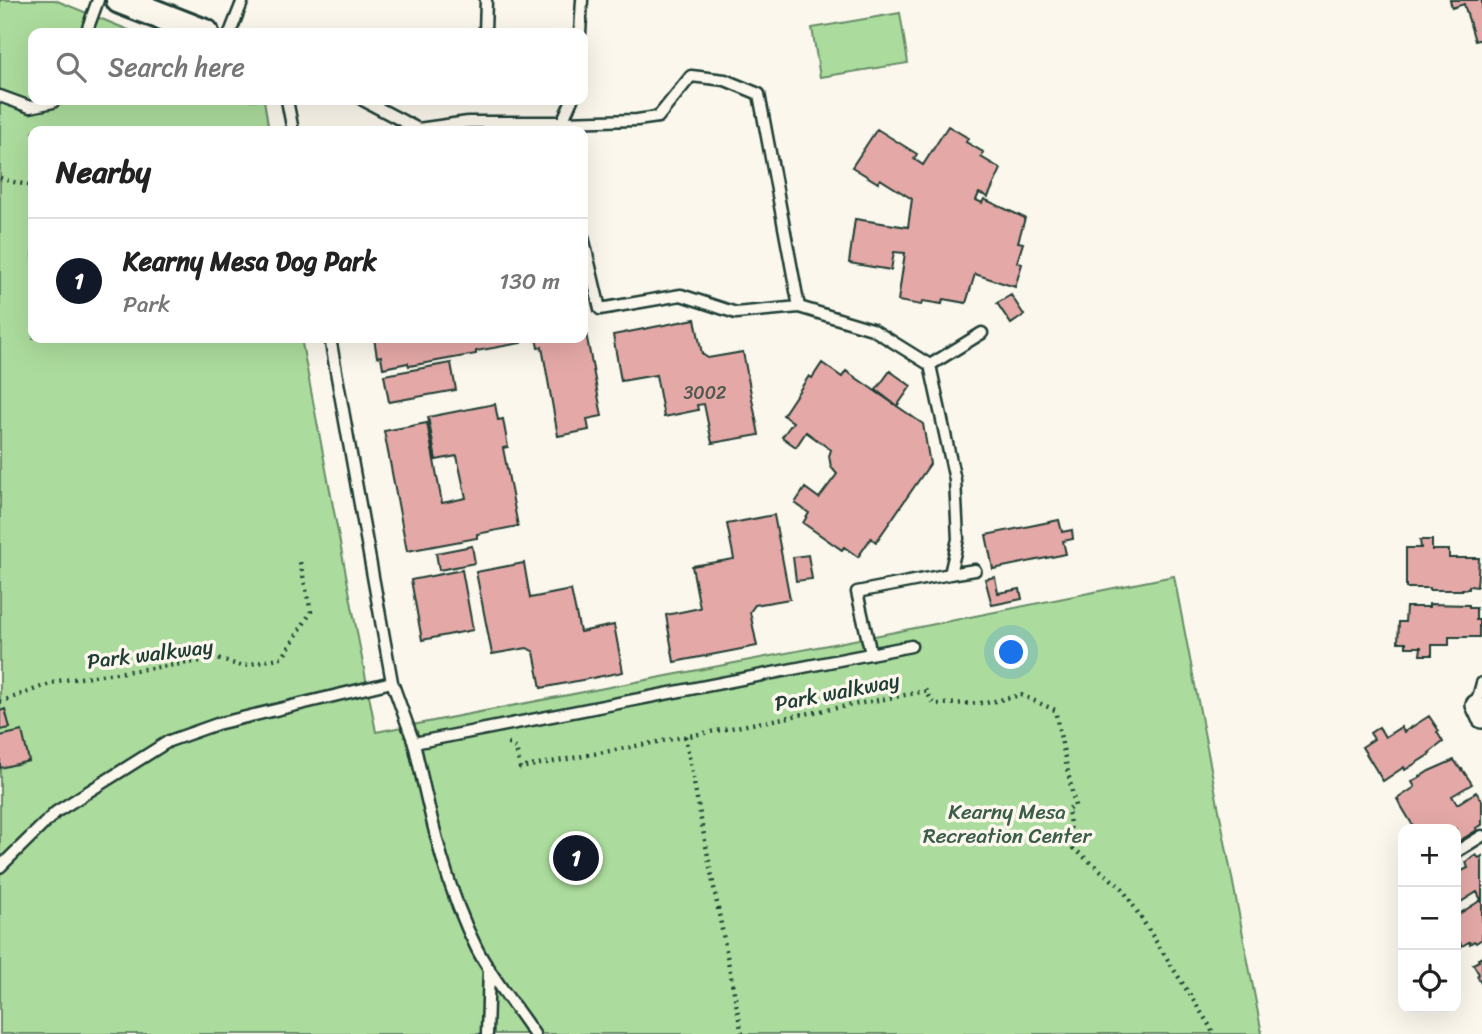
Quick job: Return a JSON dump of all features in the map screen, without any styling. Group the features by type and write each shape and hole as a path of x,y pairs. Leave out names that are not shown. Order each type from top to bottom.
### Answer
{"street":[{"path":"120,0 192,28"}],"lane":[{"path":"88,28 98,0"},
{"path":"232,28 243,0"},
{"path":"485,28 486,0"},
{"path":"580,28 582,0"},
{"path":"574,126 658,117 691,76 725,80 759,94 799,307"},
{"path":"0,96 30,107 39,105"},
{"path":"288,105 292,126"},
{"path":"372,105 412,126"},
{"path":"563,126 570,105"},
{"path":"439,126 468,122 544,126"},
{"path":"588,258 600,309 681,295 736,313 799,307 872,329 930,365 955,481 958,539 950,574"},
{"path":"930,365 982,333"},
{"path":"331,343 393,682 414,743 454,899 478,951 534,1034"},
{"path":"871,654 857,592 975,570"},
{"path":"414,743 911,646"},
{"path":"0,867 56,813 169,741 217,724 393,682"},
{"path":"1479,712 1482,683"},
{"path":"1461,849 1482,836"},
{"path":"487,1034 489,968"}],"path":[{"path":"0,178 28,185"},
{"name":"Park walkway","path":"0,702 58,681 217,659 242,666 283,657 311,612 299,558"},
{"name":"Park walkway","path":"496,746 510,744 516,748 520,768 926,691 934,704 986,703 1021,695 1055,710 1075,806 1068,809 1073,848 1122,888 1213,1034"},
{"path":"685,736 742,1034"}],"green space":[{"name":"Kearny Mesa Recreation Center","path":"0,0 55,0 124,28 28,28 28,105 265,105 268,126 28,126 28,343 302,343 376,732 1174,576 1262,1034 0,1034"},
{"path":"900,13 908,63 820,77 812,28"}],"building":[{"path":"1450,0 1482,0 1482,39 1475,41 1464,4 1452,8"},
{"path":"948,126 968,138 966,142 983,152 981,157 1001,169 988,197 979,193 976,200 982,203 984,199 1025,218 1018,242 1023,243 1017,262 1022,264 1015,287 975,274 966,303 943,299 942,304 923,301 921,305 898,301 905,253 894,252 891,270 849,263 855,219 908,227 912,199 880,179 878,183 852,167 877,129 917,154 914,159 923,165"},
{"path":"1011,295 1024,315 1011,324 997,303"},
{"path":"695,319 702,354 708,358 743,352 759,435 712,443 704,404 697,405 698,410 664,417 656,375 621,381 613,335"},
{"path":"375,343 521,343 409,366 408,363 383,368 381,356 377,357"},
{"path":"537,343 588,343 602,416 587,419 589,430 558,436 542,347 538,348"},
{"path":"451,363 456,390 389,402 384,375"},
{"path":"822,363 842,377 846,371 923,424 930,464 876,542 871,538 858,557 844,547 842,550 803,523 809,513 795,503 805,488 819,498 837,474 831,467 831,450 806,432 796,447 782,437 793,422 783,415 809,376 812,378"},
{"path":"890,371 911,386 897,406 876,390"},
{"path":"495,404 498,420 503,419 508,447 503,448 518,526 477,534 477,538 407,551 384,431 427,423 442,503 466,498 457,456 436,460 428,417"},
{"path":"774,515 790,599 755,605 750,612 757,646 674,662 666,615 700,608 692,566 734,559 727,524"},
{"path":"1059,520 1062,532 1072,530 1073,539 1063,541 1066,554 993,569 986,535"},
{"path":"1420,540 1432,540 1432,550 1449,550 1449,558 1479,558 1477,587 1469,586 1469,589 1462,590 1406,588 1406,548 1421,548"},
{"path":"472,546 475,563 439,570 436,553"},
{"path":"808,555 812,579 796,581 793,557"},
{"path":"524,563 530,598 571,590 580,632 614,625 623,672 541,688 534,652 527,648 492,654 476,572"},
{"path":"462,570 473,630 422,640 411,580"},
{"path":"995,577 998,593 1020,589 1022,599 992,605 985,579"},
{"path":"1429,604 1469,605 1469,608 1476,608 1479,637 1449,637 1449,645 1432,645 1432,655 1420,655 1421,647 1406,647 1406,642 1398,642 1399,622 1405,622 1406,607 1429,607"},
{"path":"5,709 10,728 0,730 0,711"},
{"path":"1429,716 1443,742 1430,754 1383,781 1362,747 1374,739 1370,733 1379,727 1385,737 1401,727 1404,732"},
{"path":"22,731 29,761 0,768 0,736"},
{"path":"1454,760 1462,769 1472,784 1452,796 1457,804 1476,792 1482,800 1482,825 1476,828 1477,830 1461,840 1461,824 1412,824 1397,799 1415,787 1412,782"},
{"path":"1476,855 1479,858 1482,856 1482,939 1462,946 1461,913 1481,900 1477,892 1461,902 1461,869 1468,868 1466,862"},
{"path":"1482,956 1482,985 1473,964"}],"place":[{"name":"Kearny Mesa Dog Park","path":"576,858"}]}
